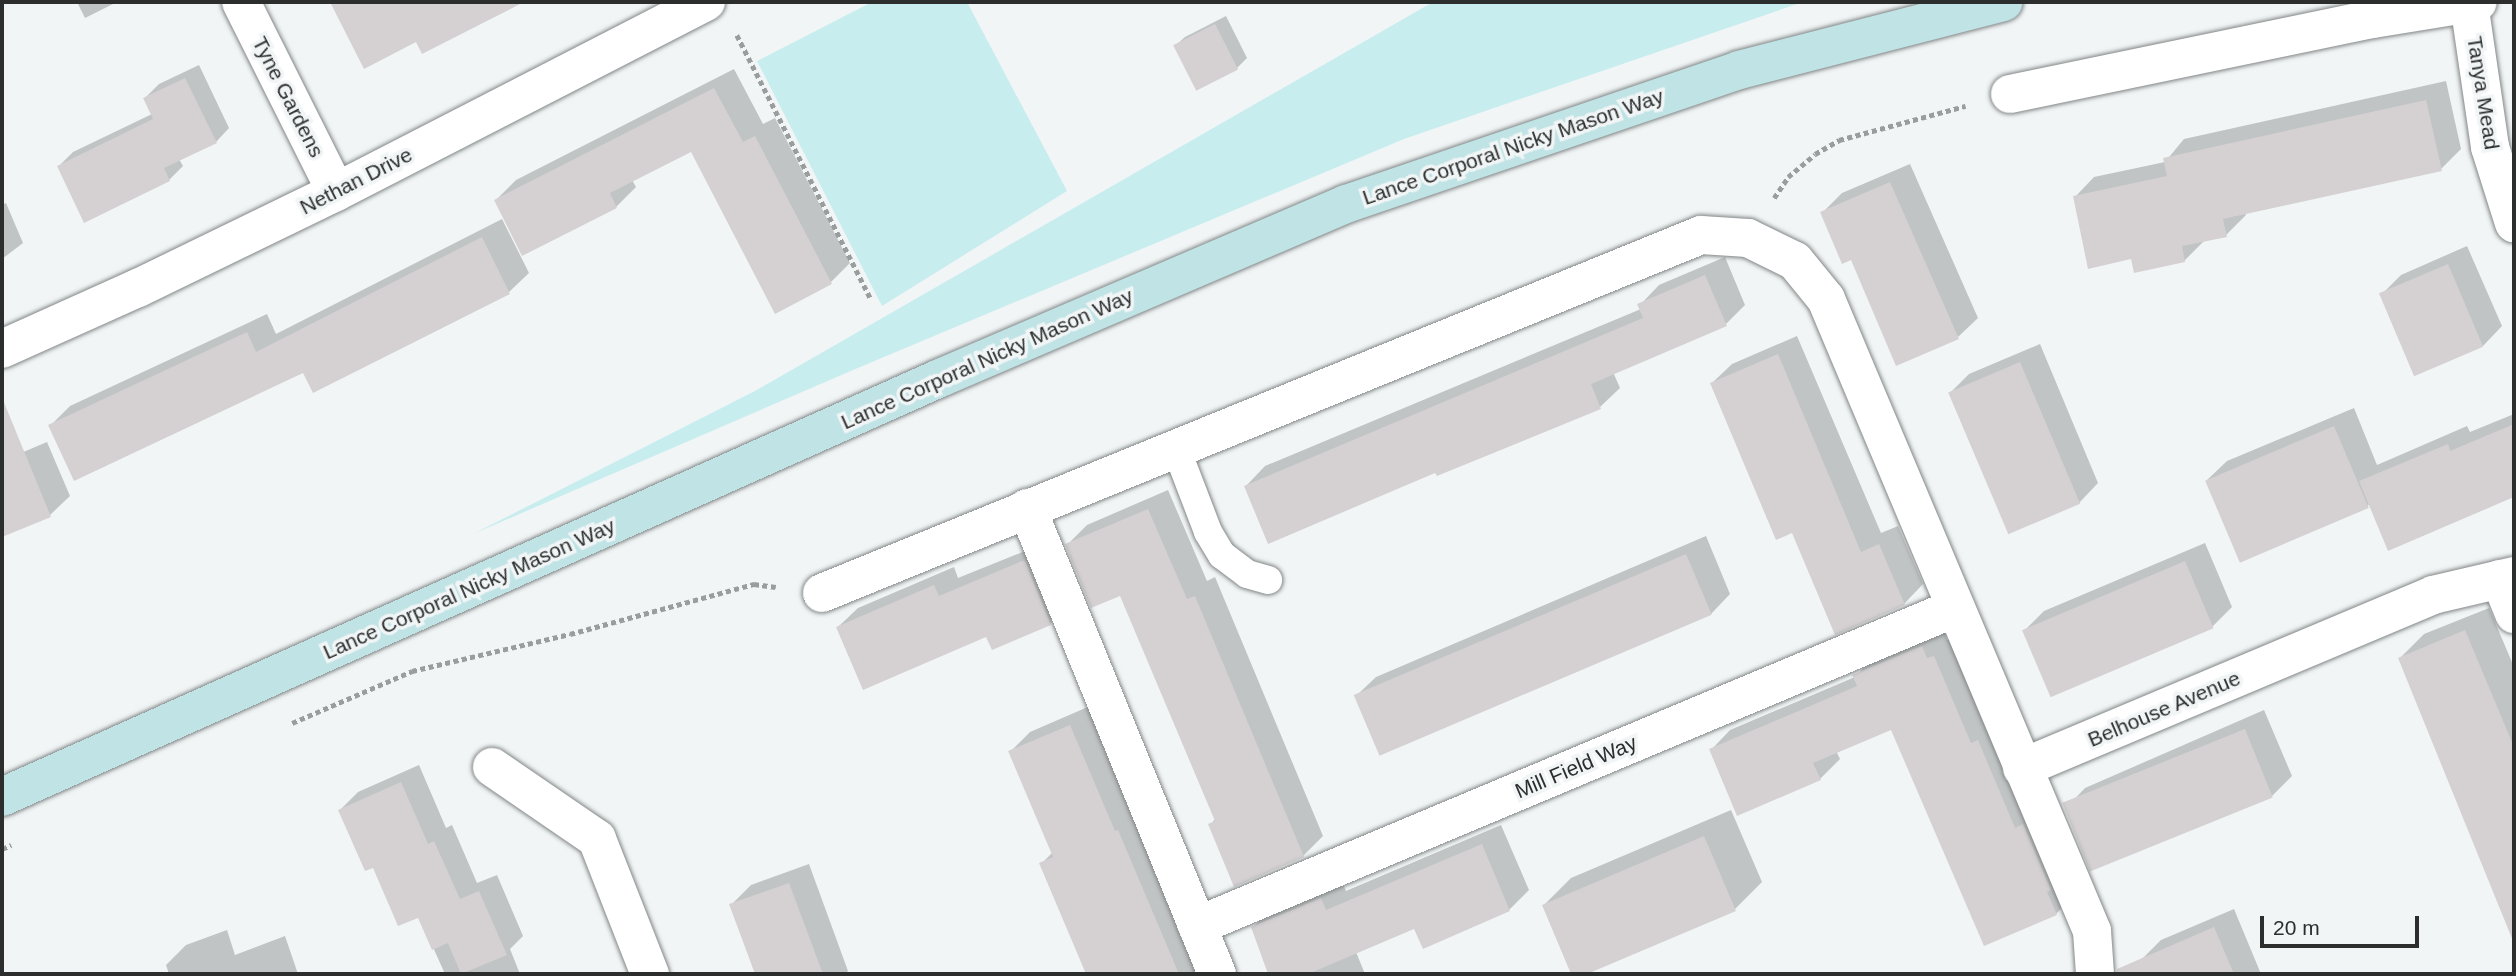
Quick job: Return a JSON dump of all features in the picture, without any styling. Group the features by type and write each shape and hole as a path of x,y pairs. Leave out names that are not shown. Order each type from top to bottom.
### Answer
{"main road":[{"name":"Lance Corporal Nicky Mason Way","path":"2,797 940,378 1346,204 1739,70 2003,2"}],"street":[{"name":"Tyne Gardens","path":"241,2 336,192"},
{"path":"2010,94 2373,19 2474,2"},
{"name":"Tanya Mead","path":"2474,2 2490,147 2514,223"},
{"name":"Nethan Drive","path":"2,349 138,288 336,192 720,14"},
{"path":"822,593 1701,235 1748,238 1795,261 1826,299 2092,931 2095,974"},
{"path":"1027,508 1217,974"},
{"path":"2507,577 2514,614"},
{"name":"Belhouse Avenue","path":"2022,768 2433,595 2507,577"},
{"name":"Mill Field Way","path":"1197,926 1955,608"},
{"path":"492,767 597,839 650,974"}],"lane":[{"path":"1175,448 1208,532 1222,555 1247,574 1268,580"}],"path":[{"path":"720,14 872,299"},
{"path":"1748,238 1788,177 1827,147 1839,141 2010,94"},
{"path":"284,727 412,671 570,634 754,584 822,593"},
{"path":"2,849 15,844"}],"shaded area":[{"path":"872,2 967,2 1067,191 882,306 757,61"},
{"path":"1433,2 1803,2 1404,139 853,370 473,534 755,391"}],"building":[{"path":"330,2 524,2 422,54 416,42 364,69"},
{"path":"1215,24 1238,69 1196,91 1173,45"},
{"path":"185,78 217,143 164,168 170,181 84,223 57,166 153,119 143,98"},
{"path":"714,88 743,142 755,136 832,284 775,314 691,152 610,193 617,208 522,256 494,200"},
{"path":"2426,100 2442,171 2223,219 2227,237 2182,246 2185,262 2134,273 2131,259 2088,269 2073,196 2167,176 2163,158"},
{"path":"1890,182 1959,339 1896,366 1851,260 1842,264 1820,212"},
{"path":"482,237 510,294 313,393 303,373 74,481 48,425 247,332 256,352"},
{"path":"2448,264 2483,347 2414,376 2379,293"},
{"path":"1705,275 1727,326 1591,384 1601,409 1437,476 1435,473 1268,544 1244,486 1643,318 1637,304"},
{"path":"1778,354 1861,552 1879,544 1905,605 1835,635 1792,533 1776,540 1710,383"},
{"path":"2020,362 2080,504 2008,534 1948,392"},
{"path":"2,401 51,517 2,537"},
{"path":"2514,424 2514,497 2388,551 2359,481 2448,444 2450,451"},
{"path":"2334,426 2369,508 2240,563 2205,481"},
{"path":"1148,509 1187,599 1195,596 1304,857 1234,887 1208,824 1215,821 1120,596 1091,608 1065,544"},
{"path":"1686,554 1712,615 1379,756 1354,695"},
{"path":"1025,561 1051,625 992,650 986,637 863,690 836,627 934,585 939,596"},
{"path":"2185,561 2214,628 2051,697 2022,630"},
{"path":"2465,630 2514,747 2513,941 2398,658"},
{"path":"1922,646 1927,658 1934,656 1971,743 1978,740 2015,828 2023,824 2051,890 2047,892 2057,915 1984,946 1891,730 1813,763 1821,780 1737,816 1709,749 1857,686 1852,675"},
{"path":"1070,725 1179,974 1086,974 1039,863 1053,857 1008,751"},
{"path":"2245,729 2273,798 2090,871 2062,803"},
{"path":"401,782 428,844 434,841 460,899 479,891 507,955 461,974 448,943 432,950 418,918 398,926 373,868 365,871 338,810"},
{"path":"1704,836 1736,911 1587,974 1571,974 1542,905"},
{"path":"1482,844 1510,911 1423,949 1414,929 1308,974 1268,974 1251,927 1321,898 1326,910"},
{"path":"789,883 823,974 755,974 729,904"},
{"path":"2214,927 2234,974 2117,974 2117,969"}]}
